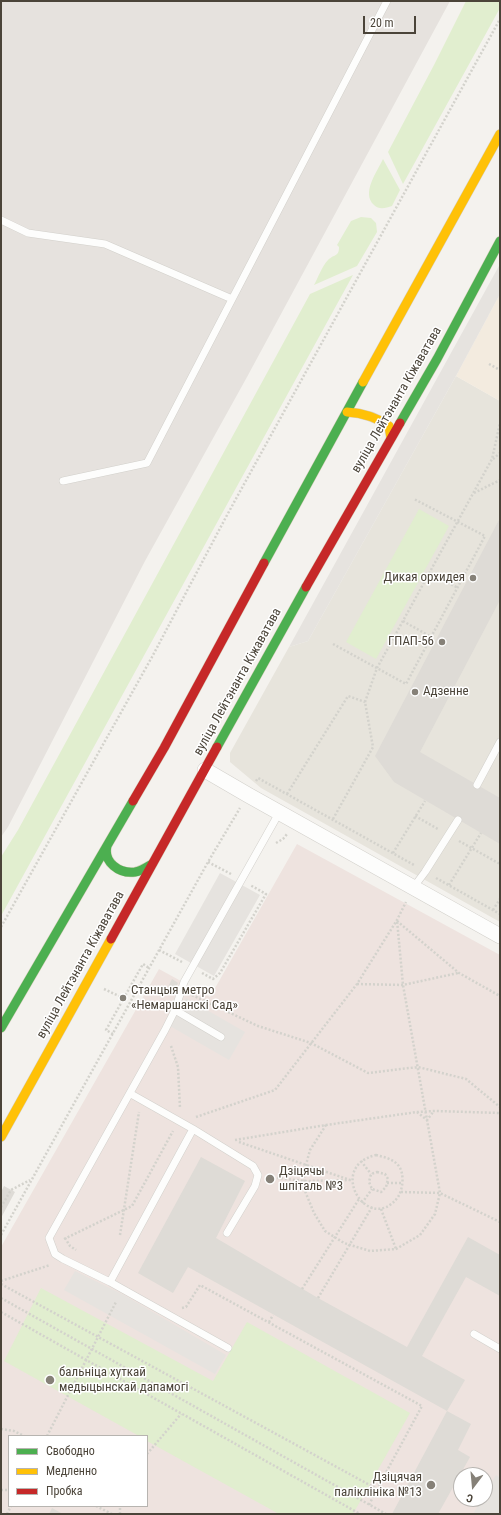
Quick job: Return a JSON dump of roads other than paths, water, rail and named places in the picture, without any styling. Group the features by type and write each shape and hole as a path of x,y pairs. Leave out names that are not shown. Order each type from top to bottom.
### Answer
{"main road":[{"path":"1,1028 190,701 500,134"},
{"name":"вуліца Лейтэнанта Кіжаватава","path":"1,1138 302,594 437,359 500,241"},
{"path":"347,412 362,413 378,418 389,426 391,438"},
{"path":"107,846 107,858 115,867 121,870 136,872 152,864"}],"street":[{"path":"205,770 500,936"}],"lane":[{"path":"63,481 147,463 387,1"},
{"path":"1,220 28,233 105,244 232,299"},
{"path":"477,785 500,742"},
{"path":"228,1348 110,1282 55,1254 49,1238 131,1094 175,1010 184,982 279,813"},
{"path":"413,888 458,820"},
{"path":"175,1010 221,1037"},
{"path":"131,1094 193,1129 253,1166 258,1175 255,1186 227,1233"},
{"path":"110,1282 193,1129"},
{"path":"474,1334 500,1349"}],"place":[{"name":"Дикая орхидея","path":"473,578"},
{"name":"ГПАП-56","path":"442,642"},
{"name":"Адзенне","path":"415,692"},
{"name":"Станцыя метро «Немаршанскі Сад»","path":"123,998"},
{"name":"Дзіцячы шпіталь №3","path":"270,1179"},
{"name":"бальніца хуткай медыцынскай дапамогі","path":"50,1380"},
{"name":"Дзіцячая паліклініка №13","path":"431,1485"}]}
